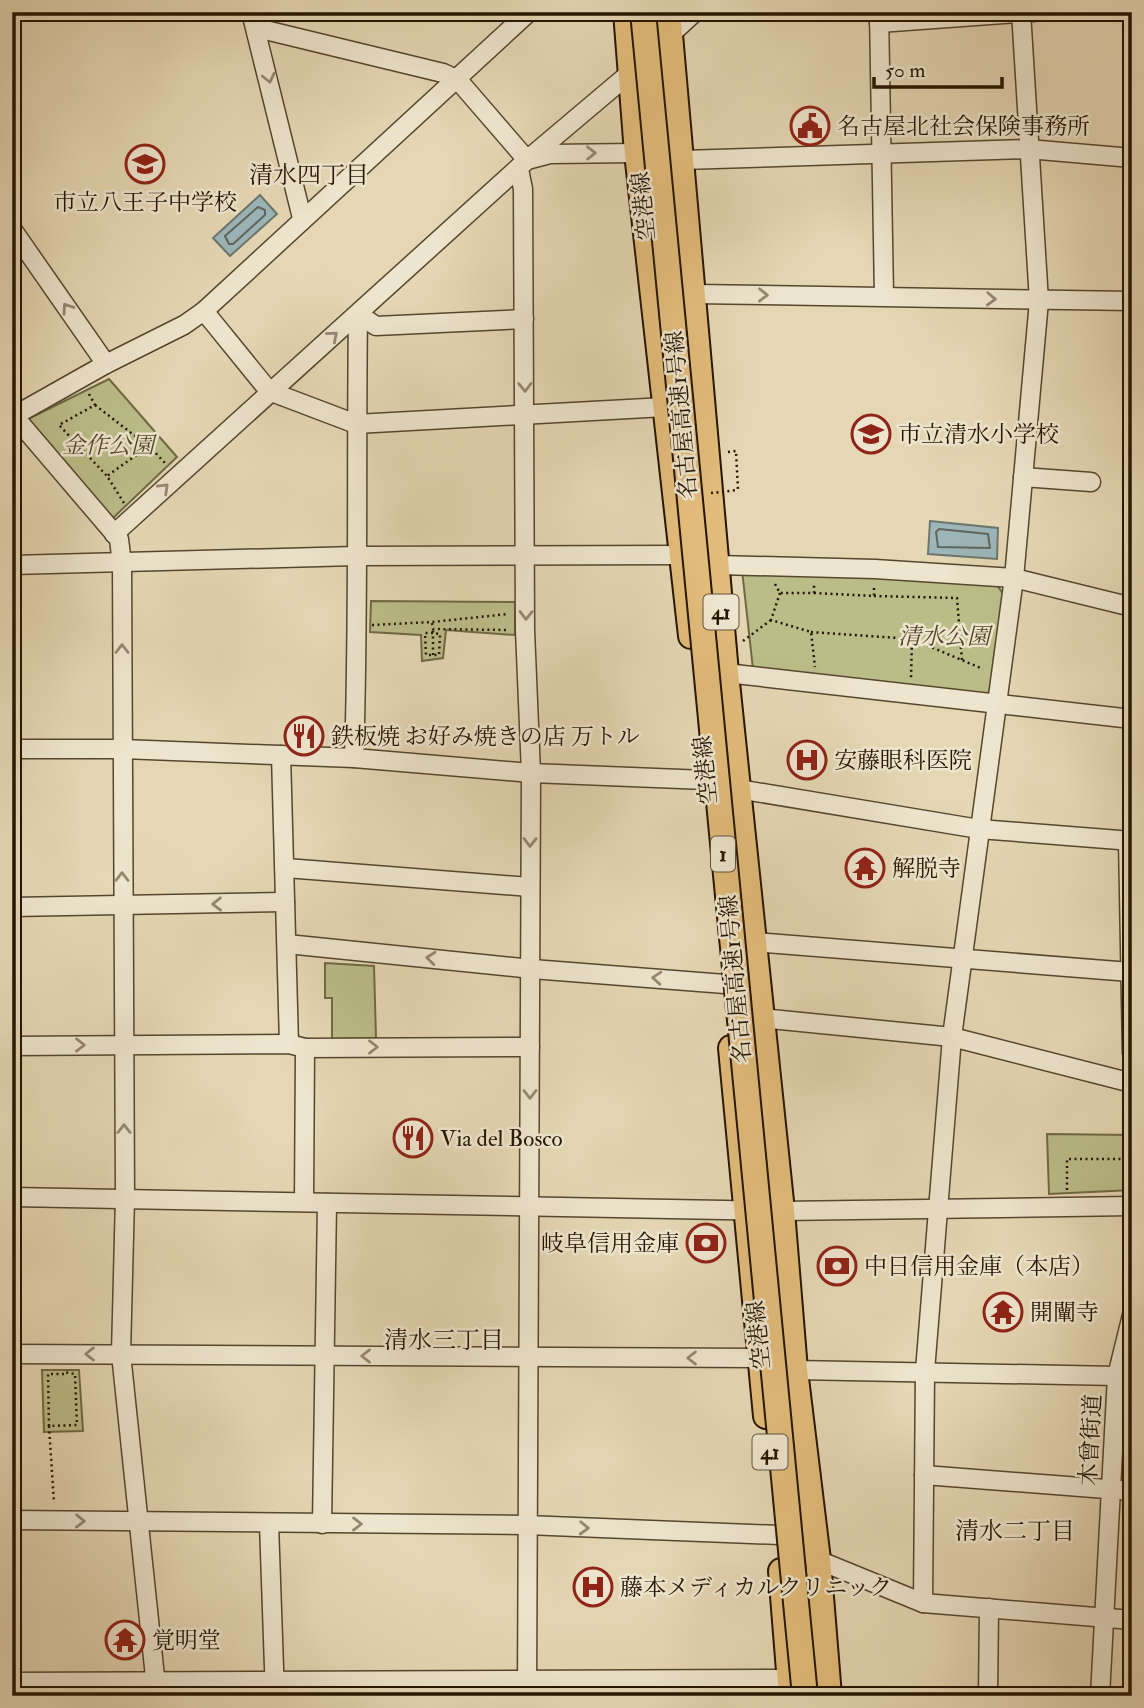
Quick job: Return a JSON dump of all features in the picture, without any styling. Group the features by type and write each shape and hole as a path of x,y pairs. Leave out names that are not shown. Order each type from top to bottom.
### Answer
{"highway":[{"name":"空港線","path":"626,12 637,153 706,780 744,1208 795,1690"},
{"path":"632,12 658,229 665,250"},
{"name":"名古屋高速1号線","path":"643,12 795,1690"},
{"path":"650,12 675,250 690,293"},
{"name":"名古屋高速1号線","path":"659,12 690,293 820,1696"},
{"name":"空港線","path":"669,24 683,160 690,293 718,565 726,673 782,1211 795,1370 818,1560 829,1696"}],"street":[{"path":"156,1688 121,1354 125,1197 122,564 119,539 13,417 106,364 184,325 204,311 529,12"},
{"path":"669,24 695,12"},
{"path":"884,296 879,18 1033,12"},
{"path":"923,1603 925,1371 952,1037 1014,578 1039,301 1021,13"},
{"path":"302,218 254,20 443,73 457,80 523,164 525,631 531,773 532,969 527,1357 527,1687"},
{"path":"114,534 523,164 630,73"},
{"path":"683,160 1028,149 1132,158"},
{"path":"523,164 550,154 637,153"},
{"path":"12,229 106,364"},
{"path":"690,293 1132,301"},
{"path":"204,311 270,391 356,424 665,407"},
{"path":"358,314 376,326 524,319"},
{"path":"354,758 359,625 356,556 358,314"},
{"path":"1023,477 1091,482"},
{"path":"12,565 356,556 682,555"},
{"path":"718,565 875,569 1014,578 1132,607"},
{"path":"726,673 1132,719"},
{"path":"12,749 122,749 354,758 531,773 706,780 738,789 979,829 1130,841 1132,1053"},
{"path":"281,755 287,944 297,1046 304,1202"},
{"path":"286,868 530,887"},
{"path":"12,907 285,902"},
{"path":"754,942 1130,972"},
{"path":"287,944 532,969 725,984"},
{"path":"761,1018 952,1037 1132,1083"},
{"path":"12,1046 530,1047"},
{"path":"12,1197 744,1208 782,1211 1132,1206"},
{"path":"322,1524 327,1203"},
{"name":"木曾街道","path":"1100,1696 1112,1488 1132,1315"},
{"path":"12,1354 760,1358"},
{"path":"795,1370 1124,1377"},
{"path":"924,1475 1132,1491"},
{"path":"12,1520 526,1525 779,1535 818,1560 923,1603 1106,1620 1132,1620"},
{"path":"269,1524 275,1688"},
{"path":"988,1696 989,1608"},
{"path":"12,1682 156,1688 527,1687 795,1690"}],"path":[{"path":"81,379 95,405 149,446 177,476"},
{"path":"95,405 59,425 107,476 133,517"},
{"path":"107,476 149,446"},
{"path":"724,452 736,451 738,490"},
{"path":"874,596 875,569"},
{"path":"743,641 771,620 780,593"},
{"path":"814,593 957,598 962,660"},
{"path":"359,625 432,622 526,611"},
{"path":"771,620 811,632 912,639 1001,677"},
{"path":"432,622 433,655"},
{"path":"433,631 440,634 439,655 426,654 425,633 433,631 525,631"},
{"path":"811,632 816,684"},
{"path":"910,694 912,639"},
{"path":"1068,1208 1067,1159 1132,1159"},
{"path":"64,1354 64,1374"},
{"path":"50,1426 77,1425 75,1374 48,1374 50,1426 55,1521"}],"green space":[{"name":"金作公園","path":"109,379 177,457 113,518 26,420"},
{"name":"清水公園","path":"742,570 996,584 1004,595 992,690 983,695 753,669"},
{"path":"371,601 515,602 515,635 446,630 443,658 422,661 421,635 370,632"},
{"path":"325,963 374,966 376,1038 332,1039 332,998 325,998"},
{"path":"1047,1134 1132,1135 1132,1190 1049,1194"},
{"path":"42,1370 79,1370 83,1431 44,1432"}],"water":[{"path":"260,195 277,214 230,256 213,238"},
{"path":"930,521 998,528 997,559 928,554"}],"place":[{"name":"名古屋北社会保険事務所","path":"810,126"},
{"name":"市立八王子中学校","path":"145,164"},
{"name":"市立清水小学校","path":"871,434"},
{"name":"鉄板焼 お好み焼きの店 万トル","path":"304,736"},
{"name":"安藤眼科医院","path":"807,760"},
{"name":"解脱寺","path":"865,868"},
{"name":"Via del Bosco","path":"413,1138"},
{"name":"岐阜信用金庫","path":"706,1243"},
{"name":"中日信用金庫（本店）","path":"837,1266"},
{"name":"開闡寺","path":"1003,1312"},
{"name":"藤本メディカルクリニック","path":"593,1587"},
{"name":"覚明堂","path":"125,1640"}],"district":[{"name":"清水四丁目","path":"309,175"},
{"name":"清水三丁目","path":"444,1340"},
{"name":"清水二丁目","path":"1015,1531"}]}
